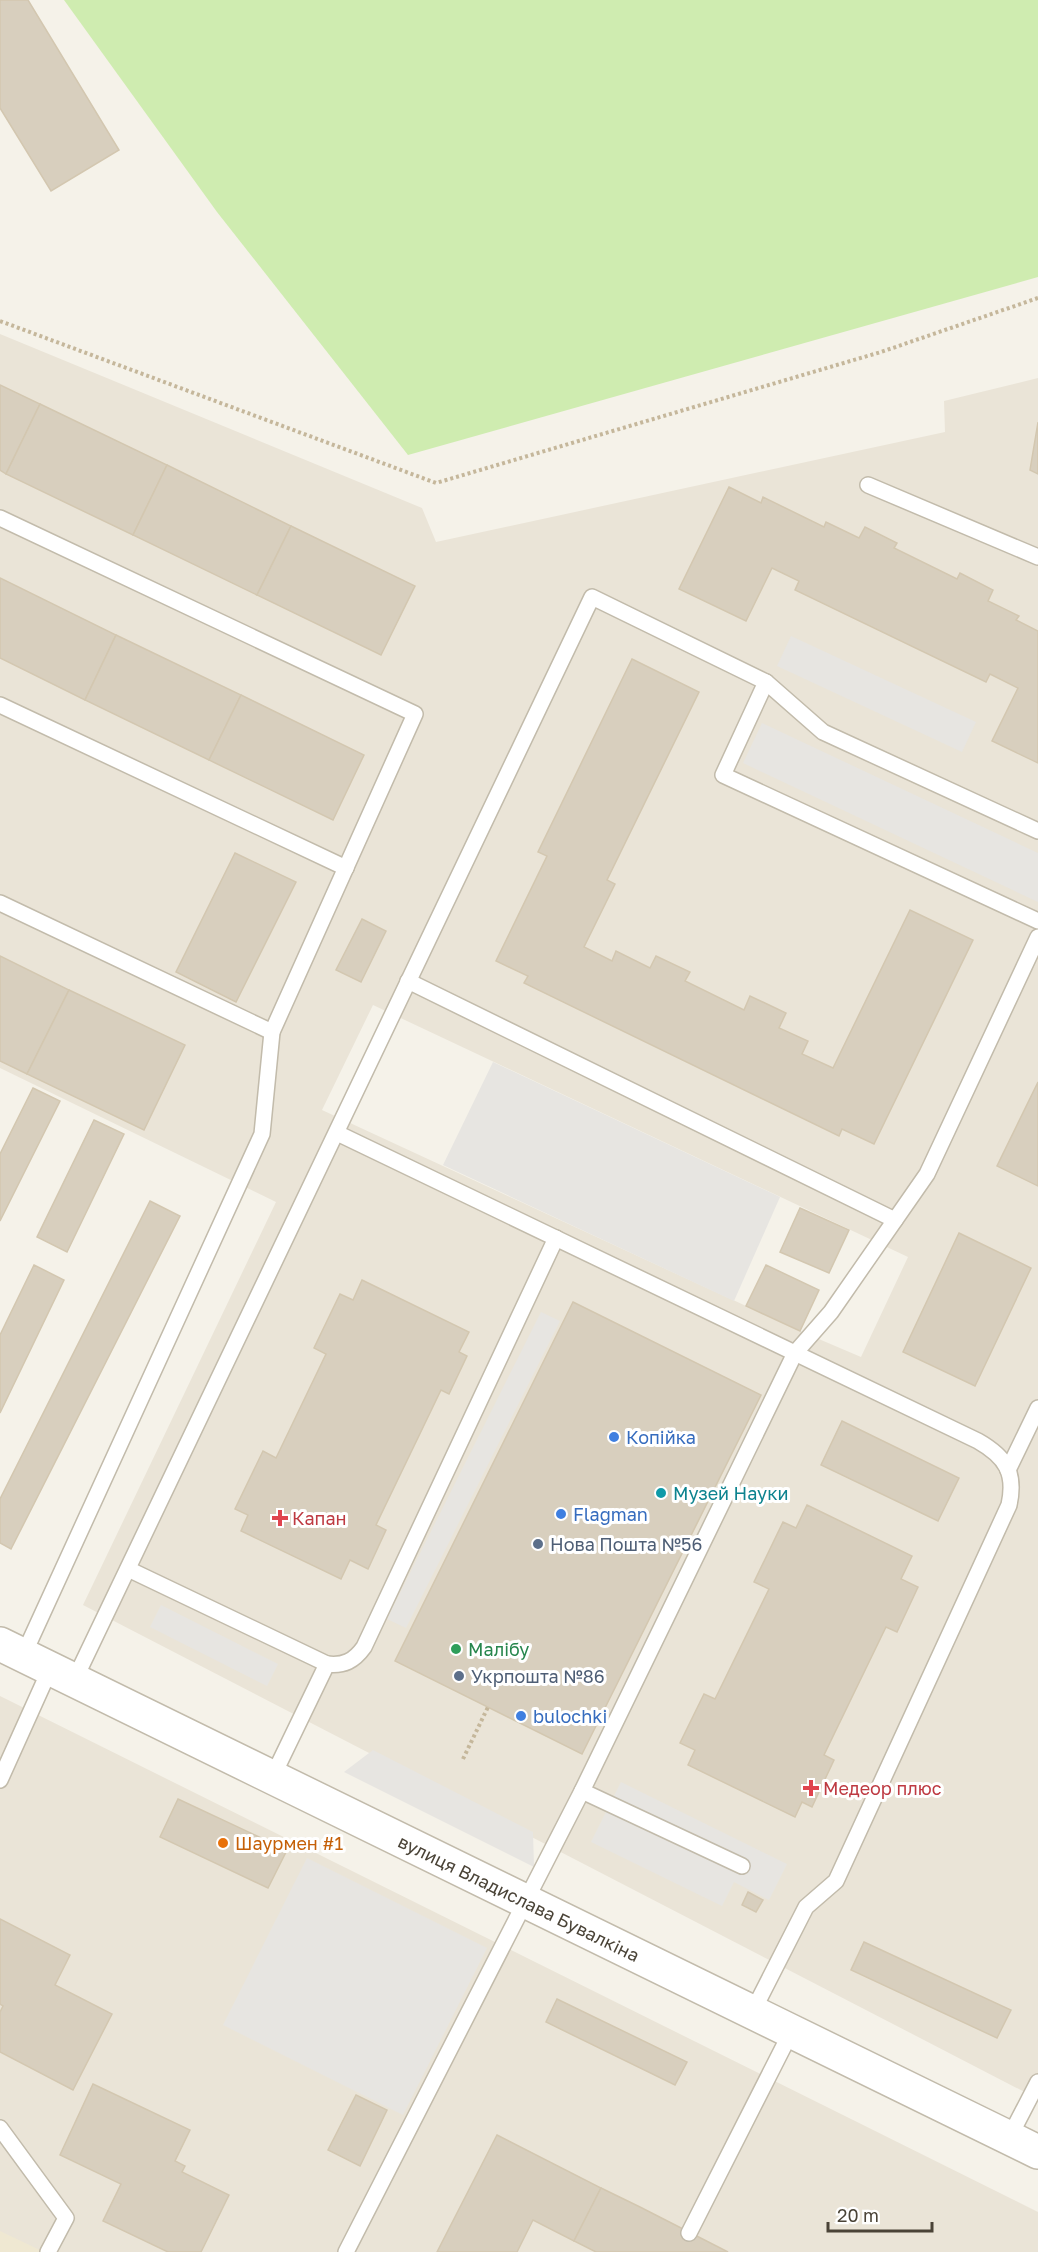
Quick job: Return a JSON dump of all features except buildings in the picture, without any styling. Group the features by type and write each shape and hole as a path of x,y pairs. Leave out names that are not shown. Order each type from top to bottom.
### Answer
{"street":[{"name":"вулиця Владислава Бувалкіна","path":"37,1662 1024,2145"}],"lane":[{"path":"868,484 1038,557"},
{"path":"0,519 415,714 272,1032 262,1134 37,1662 0,1780"},
{"path":"37,1662 128,1569 592,597 766,682 823,732 1038,831"},
{"path":"766,682 723,775 1038,921"},
{"path":"0,705 346,868"},
{"path":"0,903 272,1032"},
{"path":"346,2252 582,1791 795,1353 831,1312 927,1174 1038,938"},
{"path":"408,981 895,1220"},
{"path":"337,1133 978,1441 994,1450 1005,1462 1012,1492 1009,1505 836,1881 806,1907 752,2013"},
{"path":"128,1569 327,1664 341,1665 356,1658 364,1647 556,1238"},
{"path":"1008,1470 1038,1408"},
{"path":"272,1778 327,1664"},
{"path":"582,1791 742,1866"},
{"path":"690,2233 791,2032"},
{"path":"1024,2145 1038,2082"},
{"path":"0,2128 66,2218 48,2252"}],"path":[{"path":"0,321 436,483 881,352 1038,298"},
{"path":"463,1759 488,1707"}],"shaded area":[{"path":"0,334 422,508 436,542 945,432 944,401 1038,378 1038,2099 83,1605 276,1202 0,1068","holes":["373,1005 908,1257 861,1357 322,1110"]},
{"path":"791,636 976,722 962,752 777,666"},
{"path":"762,723 1038,853 1038,902 743,763"},
{"path":"493,1062 780,1197 734,1301 443,1165"},
{"path":"541,1312 560,1321 406,1628 387,1619"},
{"path":"161,1605 278,1664 267,1686 150,1627"},
{"path":"0,1696 1038,2212 1038,2252 0,2252"},
{"path":"373,1750 533,1832 534,1867 344,1772"},
{"path":"621,1782 787,1864 769,1900 734,1882 722,1906 591,1842"},
{"path":"307,1858 487,1948 403,2115 223,2025"},
{"path":"0,2231 44,2252 0,2252"}],"green space":[{"path":"64,0 1038,0 1038,277 408,455 217,212"}],"place":[{"name":"Копійка","path":"614,1437"},
{"name":"Музей Науки","path":"661,1493"},
{"name":"Flagman","path":"561,1514"},
{"name":"Капан","path":"280,1518"},
{"name":"Нова Пошта №56","path":"538,1544"},
{"name":"Малiбу","path":"456,1649"},
{"name":"Укрпошта №86","path":"459,1676"},
{"name":"bulochki","path":"521,1716"},
{"name":"Медеор плюс","path":"811,1788"},
{"name":"Шаурмен #1","path":"223,1843"}]}
